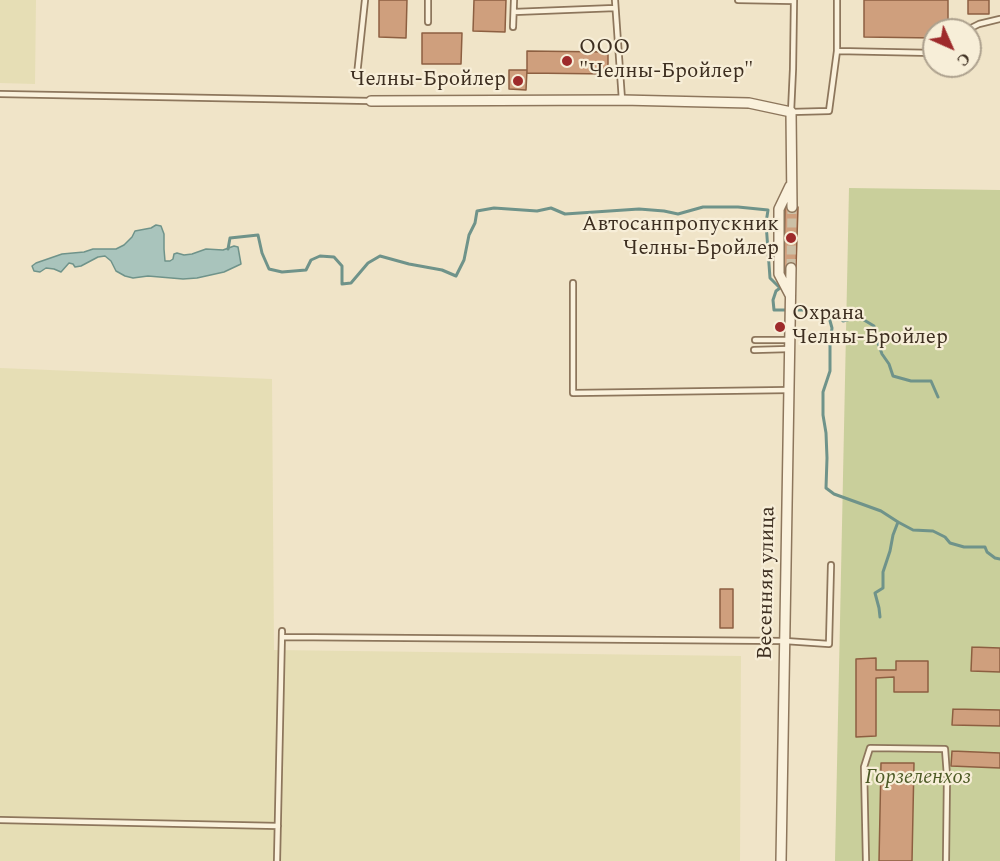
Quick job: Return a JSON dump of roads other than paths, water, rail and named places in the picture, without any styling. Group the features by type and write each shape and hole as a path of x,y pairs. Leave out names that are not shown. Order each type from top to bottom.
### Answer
{"street":[{"path":"371,101 622,100 749,103 791,112 792,204"},
{"path":"790,301 778,274 779,209 792,184"},
{"name":"Весенняя улица","path":"781,861 790,268"}],"lane":[{"path":"357,75 365,0"},
{"path":"428,0 428,21"},
{"path":"513,27 514,0"},
{"path":"615,0 622,100"},
{"path":"738,0 794,1 794,69 791,112 829,111 837,51 837,0"},
{"path":"514,12 615,8"},
{"path":"982,23 1000,19"},
{"path":"837,51 922,53"},
{"path":"0,94 371,101"},
{"path":"573,283 573,393 789,390"},
{"path":"755,340 789,345"},
{"path":"754,350 789,345"},
{"path":"282,637 785,641 829,644 831,565"},
{"path":"277,861 282,630"},
{"path":"866,861 864,767 870,748 881,748 945,749 946,861"},
{"path":"0,820 278,826"}],"water":[{"path":"156,225 161,226 164,234 165,261 173,259 174,254 177,253 184,255 206,249 223,250 234,246 238,247 241,264 224,272 183,279 125,276 116,271 111,261 105,256 81,266 75,267 69,263 61,272 46,268 40,272 34,271 32,266 62,254 93,249 116,249 124,245 135,231"}],"waterway":[{"path":"228,249 230,238 258,235 269,269 282,272 306,270 311,260 320,256 334,257 342,266 342,284 351,283 368,263 380,256 442,270 456,276 464,260 477,211 494,208 537,211 551,208 565,214 639,209 678,214 703,207 768,210 766,223 770,278 780,288 776,291 773,300 774,310 837,312 843,321 859,317 874,326 882,354 893,376 911,381 931,381 938,397"},
{"path":"827,310 832,328 830,371 823,392 827,458 826,488 834,494 881,511 913,530 933,531 945,537 950,543 964,547 985,547 987,552 1000,559"},
{"path":"880,617 875,593 883,588 883,572 898,522"}],"tunnel":[{"path":"791,268 792,207"}],"place":[{"name":"ООО \"Челны-Бройлер\"","path":"567,61"},
{"name":"Челны-Бройлер","path":"518,81"},
{"name":"Автосанпропускник Челны-Бройлер","path":"791,238"},
{"name":"Охрана Челны-Бройлер","path":"780,327"}],"park label":[{"name":"Горзеленхоз","path":"918,779"}]}
